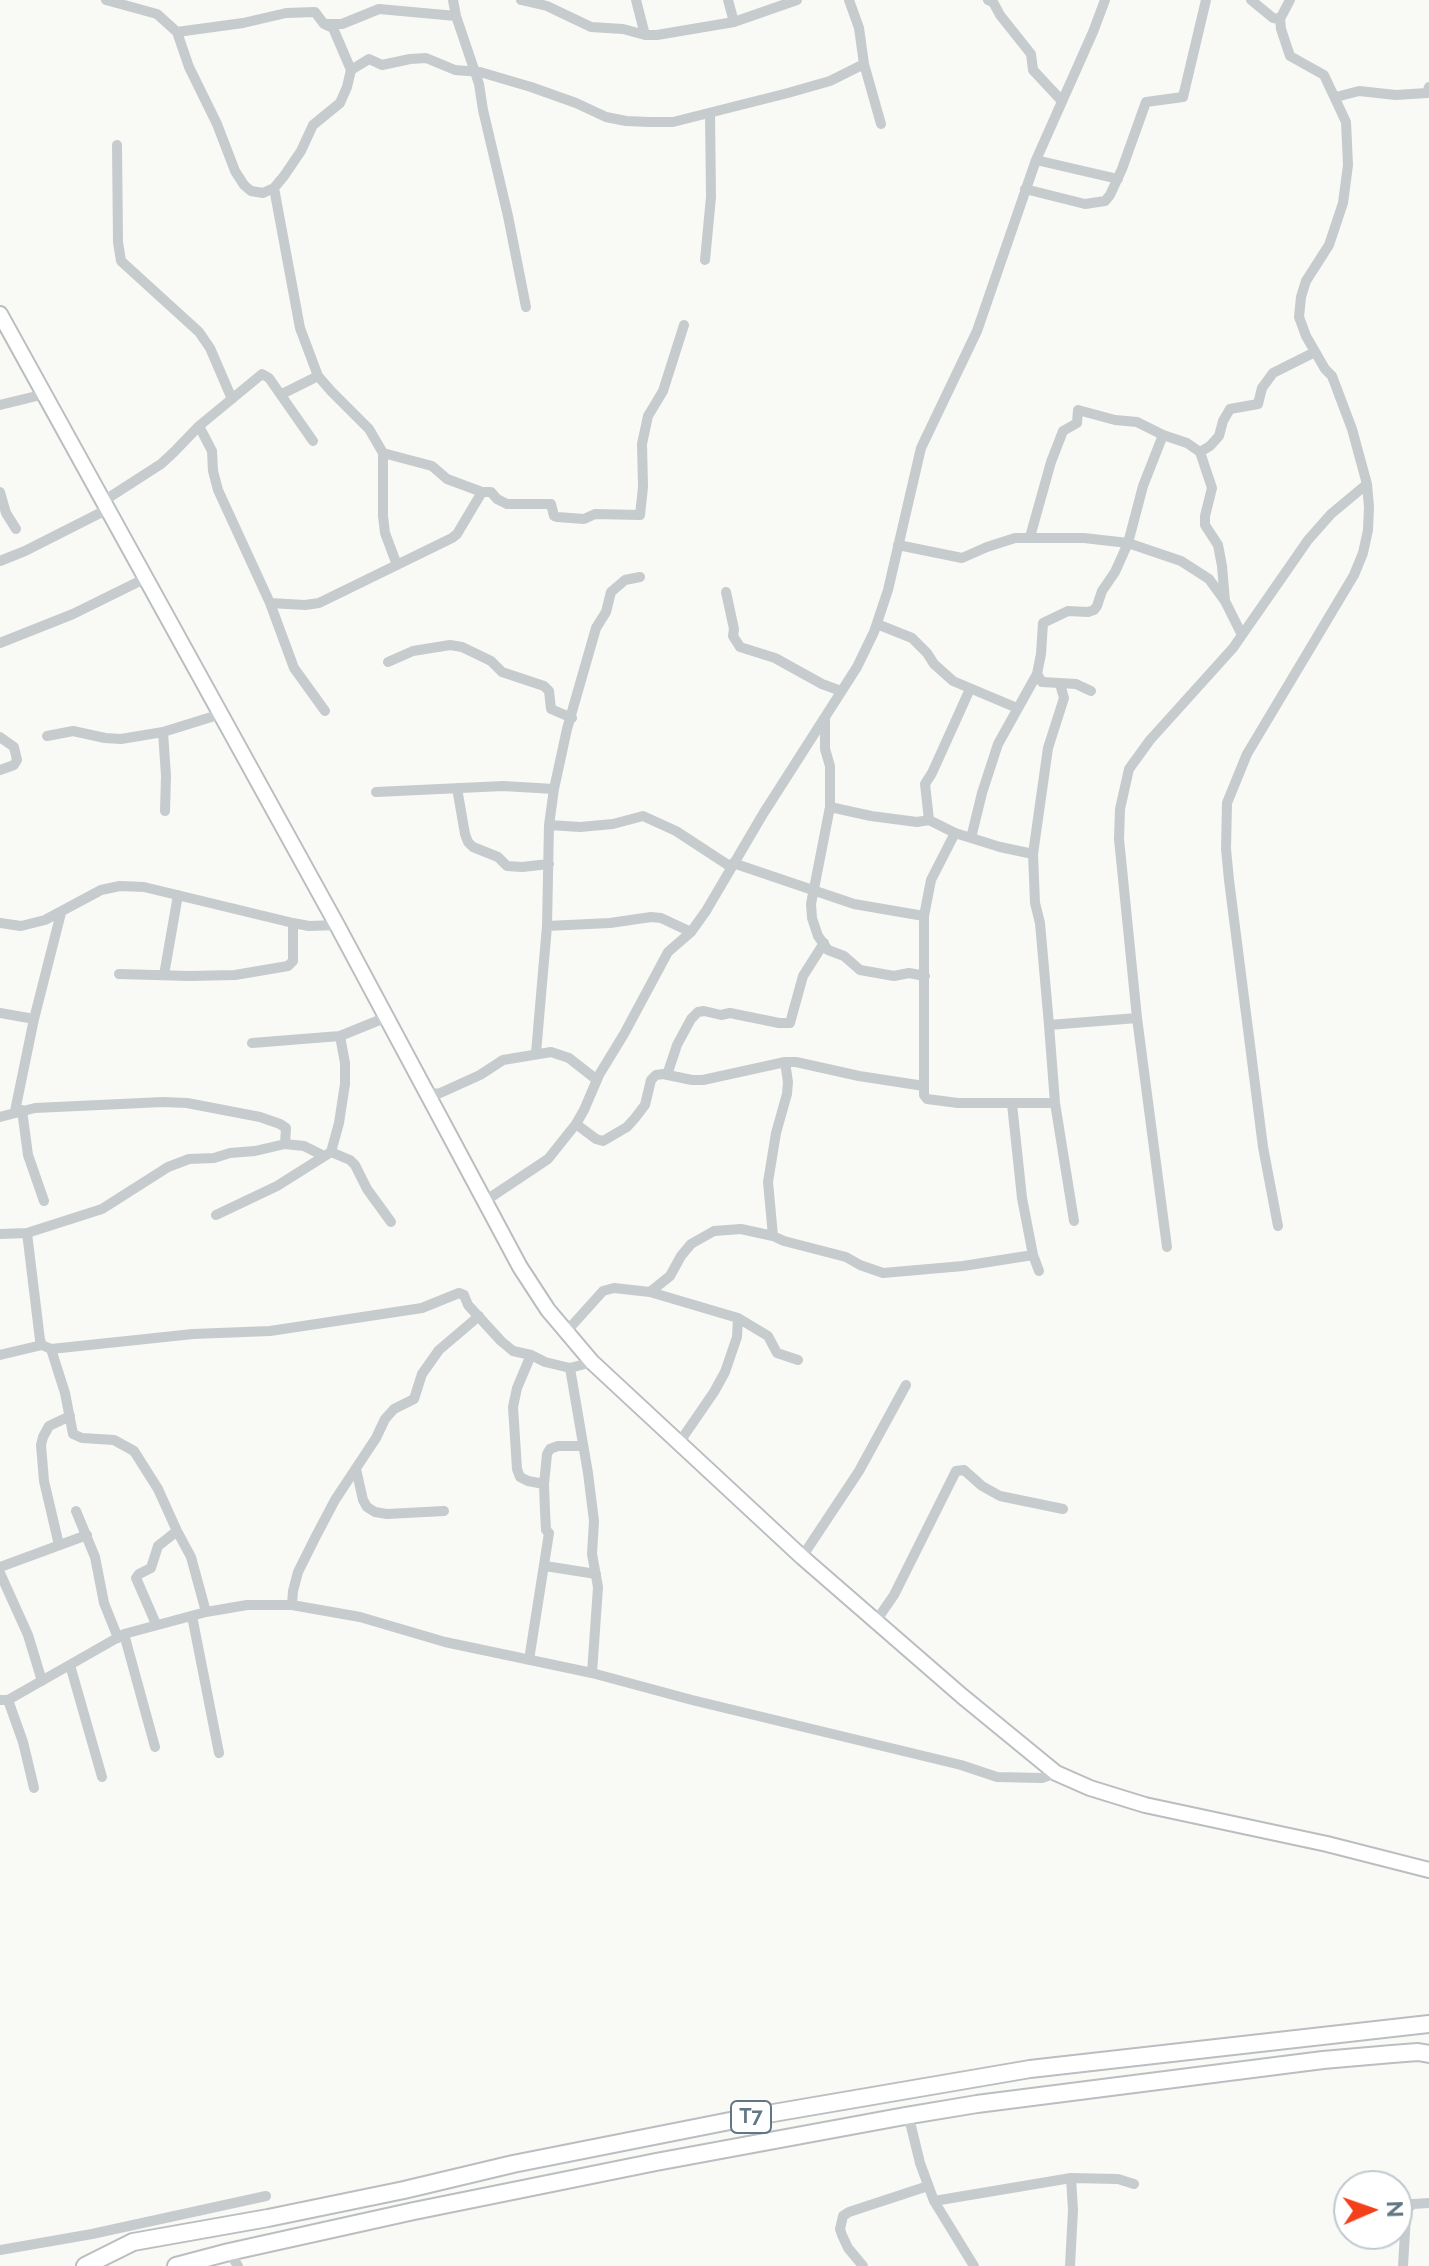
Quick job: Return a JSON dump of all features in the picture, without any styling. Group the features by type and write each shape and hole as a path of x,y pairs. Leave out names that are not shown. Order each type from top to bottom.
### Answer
{"highway":[{"name":"T7","path":"85,2266 115,2258 133,2242 283,2215 513,2164 750,2117 1030,2069 1429,2024"},
{"name":"T7","path":"176,2266 234,2259 564,2180 905,2116 1323,2060 1418,2052 1429,2054"}],"main road":[{"path":"0,314 534,1290 592,1362 802,1557 1056,1773 1090,1788 1145,1805 1327,1844 1429,1870"}],"street":[{"path":"106,0 157,14 177,32 189,67 217,124 235,171 251,191 263,193 274,188 301,151 313,125 340,103 347,87 351,70 333,28 324,24 315,12 286,13 243,23 177,32"},
{"path":"453,0 479,84 526,307"},
{"path":"521,0 546,3 591,27 623,29 645,35 734,22 797,0"},
{"path":"636,0 645,35"},
{"path":"728,0 734,22"},
{"path":"849,0 859,28 864,64 881,124"},
{"path":"988,0 993,2 1031,54 1033,70 1061,100"},
{"path":"485,1201 548,1159 576,1124 668,952 691,932 706,911 857,667 877,624 888,590 921,448 977,331 1036,160 1105,0"},
{"path":"1025,189 1085,204 1105,201 1118,179 1146,102 1183,97 1206,0"},
{"path":"1251,0 1273,18 1280,19"},
{"path":"1278,1226 1263,1147 1229,880 1227,803 1247,754 1354,575 1368,530 1367,484 1352,429 1332,376 1315,352 1299,317 1306,281 1329,245 1346,189 1346,122 1324,75 1290,56 1280,19 1290,0"},
{"path":"324,24 342,24 379,9 456,16"},
{"path":"351,70 369,59 382,65 426,58 455,70 473,70 561,97 606,117 626,121 673,122 830,81 864,64"},
{"path":"1336,97 1359,91 1396,95 1427,93 1429,87"},
{"path":"705,260 711,197 710,113"},
{"path":"117,145 121,261 199,332 210,348 232,399"},
{"path":"1036,160 1118,179"},
{"path":"274,188 300,328 318,376 369,429 383,453 385,533 397,565"},
{"path":"383,453 432,466 447,479 482,492 491,492 507,504 551,504 557,517 584,519 595,514 640,515 642,444 648,416 663,391 684,325"},
{"path":"1200,452 1219,436 1230,409 1258,404 1262,388 1273,373 1315,352"},
{"path":"0,561 25,551 104,506 161,464 199,426 262,374 282,394 313,441"},
{"path":"282,394 318,376"},
{"path":"0,405 45,394"},
{"path":"1030,537 1051,462 1063,431 1077,423 1078,410 1115,420 1137,422 1187,443 1200,452 1212,488 1205,525 1218,545 1225,601"},
{"path":"199,426 212,451 218,490 270,603 294,668 325,711"},
{"path":"971,838 998,744 1037,674 1043,623 1068,611 1094,610 1097,606 1128,543 1143,486 1163,435"},
{"path":"1167,1247 1137,1018 1119,839 1120,809 1129,769 1150,740 1242,635 1308,540 1331,514 1367,484"},
{"path":"0,492 6,513 16,529"},
{"path":"270,603 319,603 457,534 482,492"},
{"path":"898,545 962,558 1015,538 1084,538 1128,543 1181,561 1209,579 1225,601 1242,635"},
{"path":"536,1053 547,926 549,825 567,729 596,628 606,612 611,592 625,580 640,577"},
{"path":"0,643 73,614 146,578"},
{"path":"726,592 733,636 740,647 775,658 841,691"},
{"path":"877,624 912,638 953,681 1017,708"},
{"path":"388,662 413,651 450,645 462,647 491,661 502,672 544,686 549,691 551,709 572,718"},
{"path":"1037,674 1042,682 1076,684 1091,691"},
{"path":"1060,684 1063,703 1048,748 1033,854 1055,1103 1074,1221"},
{"path":"929,820 925,784 970,689"},
{"path":"47,736 73,731 117,739 163,732 221,714"},
{"path":"825,716 830,807 811,904 818,936 828,950 844,956 860,970 894,976 909,973 925,976"},
{"path":"163,732 165,811"},
{"path":"0,737 14,747 17,760 14,765 0,770"},
{"path":"376,792 519,786 554,789"},
{"path":"457,788 465,834 473,847 498,857 507,866 549,864"},
{"path":"830,807 871,816 917,822 929,820 955,833 1033,854"},
{"path":"549,825 580,827 613,824 643,816 676,831 732,865 854,904 924,916"},
{"path":"955,833 931,880 924,916 924,1095 927,1099 958,1103 1055,1103"},
{"path":"0,923 30,925 111,887 144,887 293,923 337,925"},
{"path":"164,975 178,895"},
{"path":"44,1201 28,1155 19,1111 34,1019 61,913"},
{"path":"547,926 610,923 651,917 661,918 691,932"},
{"path":"119,974 235,975 292,965 293,923"},
{"path":"667,1075 677,1045 698,1012 730,1013 790,1023 803,976 824,943"},
{"path":"0,1013 34,1019"},
{"path":"252,1043 340,1036 387,1017"},
{"path":"1049,1025 1137,1018"},
{"path":"216,1215 277,1186 327,1154 339,1123 345,1084 340,1036"},
{"path":"427,1091 438,1094 480,1075 503,1060 551,1052 569,1058 597,1080"},
{"path":"576,1124 603,1141 627,1127 645,1105 651,1080 656,1075 703,1080 785,1062 924,1086"},
{"path":"773,1236 768,1182 787,1094 785,1062"},
{"path":"0,1117 19,1111 187,1103 260,1117 280,1124 286,1128 285,1144"},
{"path":"1012,1104 1022,1198 1039,1271"},
{"path":"0,1234 27,1233 102,1209 177,1163 189,1159 214,1158 285,1144 304,1146 350,1160 391,1222"},
{"path":"650,1292 667,1280 686,1250 702,1236 714,1231 741,1229 773,1236 846,1257 883,1273 963,1266 1033,1255"},
{"path":"27,1233 39,1334 47,1347 71,1427 77,1437 114,1440 134,1451 158,1489 191,1557 206,1612"},
{"path":"566,1332 603,1291 614,1288 650,1292 738,1318 768,1336 777,1353 798,1360"},
{"path":"0,1355 47,1347 193,1334 270,1331 422,1308 459,1293 513,1351 570,1368 592,1362"},
{"path":"292,1605 298,1572 335,1500 389,1413 414,1399 422,1374 439,1350 479,1316"},
{"path":"679,1443 725,1372 737,1337 738,1318"},
{"path":"531,1355 517,1388 513,1407 517,1469 520,1477 544,1484"},
{"path":"570,1368 594,1521 592,1554 598,1587 592,1673"},
{"path":"802,1557 859,1471 906,1385"},
{"path":"59,1545 44,1481 41,1445 49,1426 70,1416"},
{"path":"529,1660 549,1533 546,1530 544,1484 547,1454 550,1449 566,1444 583,1446"},
{"path":"356,1469 363,1500 375,1512 404,1514 444,1511"},
{"path":"876,1621 894,1595 956,1471 964,1470 982,1486 1000,1496 1063,1509"},
{"path":"76,1511 97,1565 104,1603 121,1636 155,1747"},
{"path":"156,1624 136,1578 151,1568 158,1546 177,1531"},
{"path":"42,1681 25,1625 0,1570 87,1535"},
{"path":"545,1566 596,1574"},
{"path":"34,1788 23,1742 4,1700 121,1636 156,1624 247,1605 292,1605 360,1617 445,1642 592,1673 961,1765 997,1777 1042,1778 1056,1773"},
{"path":"192,1616 219,1753"},
{"path":"70,1665 102,1777"},
{"path":"905,2116 911,2126 934,2201 974,2266"},
{"path":"934,2201 1071,2178 1118,2179 1134,2184"},
{"path":"1070,2266 1071,2178"},
{"path":"863,2266 842,2235 843,2216 928,2186"},
{"path":"0,2250 92,2234 266,2196"},
{"path":"1403,2266 1408,2208 1413,2204 1429,2203"}]}
